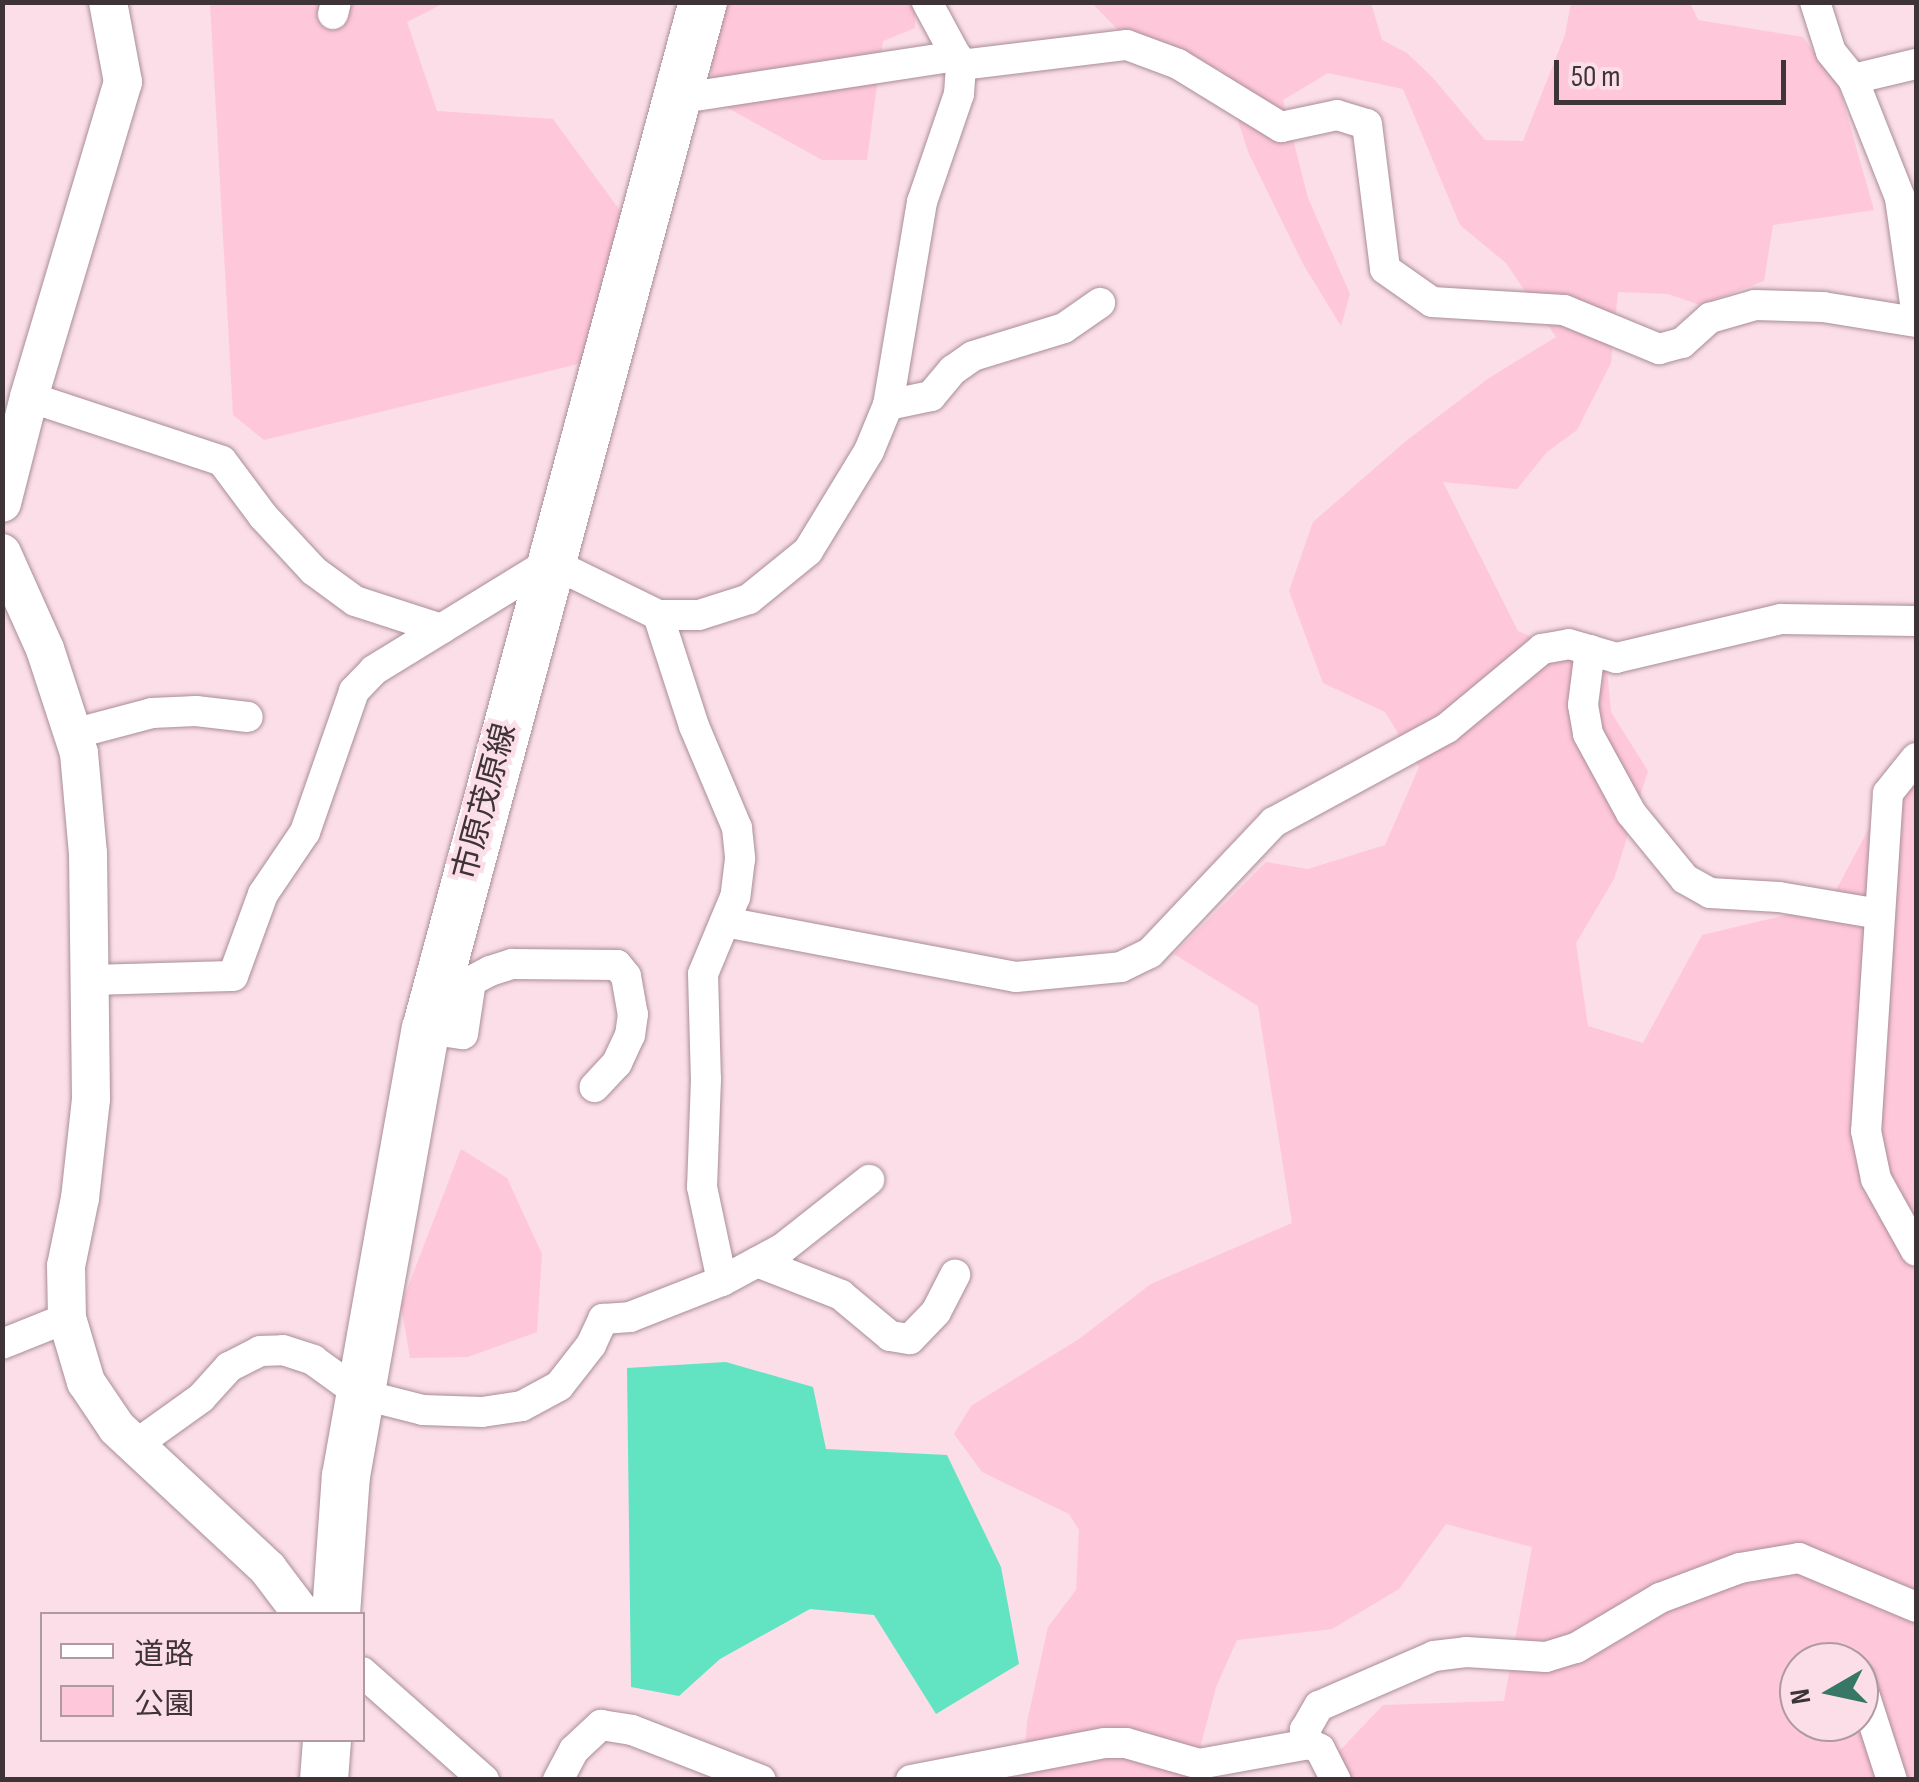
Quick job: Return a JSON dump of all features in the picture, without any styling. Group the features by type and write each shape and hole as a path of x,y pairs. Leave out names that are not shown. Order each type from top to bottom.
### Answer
{"main road":[{"name":"市原茂原線","path":"336,1612 346,1476 426,1029 703,2"},
{"path":"324,1780 327,1742"}],"street":[{"path":"2,503 29,397 124,82 108,2"},
{"path":"89,980 233,976 264,894 305,832 354,692 374,670 550,562 658,615 699,615 749,598 808,551 870,452 888,405 922,202 960,94 959,60 927,2"},
{"path":"1815,2 1830,52 1853,79 1900,198 1916,310"},
{"path":"676,99 959,60 1127,45 1178,64 1282,127 1337,115 1367,124 1385,270 1432,302 1564,310 1659,349 1682,343 1710,318 1755,305 1823,307 1916,322"},
{"path":"1853,79 1916,64"},
{"path":"888,405 931,396 953,370 973,356 1064,328 1100,303"},
{"path":"29,397 222,461 263,516 314,571 355,600 441,629"},
{"path":"2,553 45,649 79,753 88,853 91,1099 80,1198 66,1266 67,1318 86,1382 134,1446 268,1568 301,1612"},
{"path":"658,615 694,726 737,828 740,858 725,922 703,974 706,1079 702,1187 722,1281"},
{"path":"725,922 1016,976 1121,967 1150,953 1274,822 1447,728 1542,649 1569,644 1616,658 1780,619 1916,621"},
{"path":"1590,650 1583,705 1588,734 1631,813 1684,879 1710,894 1779,898 1880,914"},
{"path":"73,734 152,713 196,711 248,716"},
{"path":"1916,758 1888,792 1866,1131 1876,1179 1916,1251"},
{"path":"426,1029 464,1034 471,981 490,970 512,964 618,965 626,976 633,1014 630,1035 617,1063 595,1087"},
{"path":"134,1446 201,1398 228,1367 260,1351 283,1350 313,1360 360,1394 422,1410 482,1412 522,1406 559,1386 591,1346 603,1318 630,1317 722,1281 783,1248 869,1180"},
{"path":"756,1262 841,1295 890,1336 910,1339 936,1312 955,1275"},
{"path":"2,1344 67,1318"},
{"path":"1309,1744 1306,1730 1319,1706 1434,1656 1466,1652 1546,1657 1576,1648 1660,1598 1740,1568 1799,1558 1916,1607"},
{"path":"365,1675 484,1780"},
{"path":"558,1780 574,1750 601,1725 632,1730 700,1770 761,1780"},
{"path":"1879,1740 1892,1780"},
{"path":"911,1780 1105,1743 1126,1743 1200,1764 1309,1744 1320,1749 1336,1780"}],"green space":[{"path":"210,3 444,3 407,22 437,111 553,119 624,216 632,351 264,440 233,415"},
{"path":"721,3 915,3 915,28 883,41 867,160 822,160 719,103 709,62"},
{"path":"1092,3 1371,3 1382,40 1407,53 1433,78 1485,140 1523,141 1565,35 1571,3 1690,3 1698,20 1803,37 1839,87 1874,210 1773,225 1764,281 1700,305 1668,294 1618,292 1611,363 1577,430 1547,452 1517,489 1443,482 1518,631 1607,670 1611,712 1648,771 1614,879 1576,943 1588,1026 1643,1043 1702,935 1828,905 1888,793 1916,767 1916,1779 1313,1779 1383,1705 1504,1701 1532,1547 1446,1524 1399,1589 1332,1629 1237,1640 1216,1687 1192,1779 1023,1779 1027,1722 1048,1627 1076,1590 1079,1530 1069,1514 982,1472 954,1434 971,1406 1079,1339 1151,1284 1292,1223 1258,1006 1174,954 1266,862 1308,869 1385,845 1419,767 1385,712 1323,683 1289,591 1313,522 1406,441 1489,378 1556,337 1506,263 1460,225 1403,89 1328,73 1283,100 1308,198 1350,294 1341,326 1303,264 1249,154 1221,70 1119,31"},
{"path":"461,1149 507,1178 542,1254 537,1332 468,1357 410,1358 401,1305"}],"shaded area":[{"path":"726,1362 813,1387 826,1449 947,1455 1001,1567 1019,1664 936,1714 874,1615 810,1609 720,1659 679,1696 631,1687 627,1368"}]}
